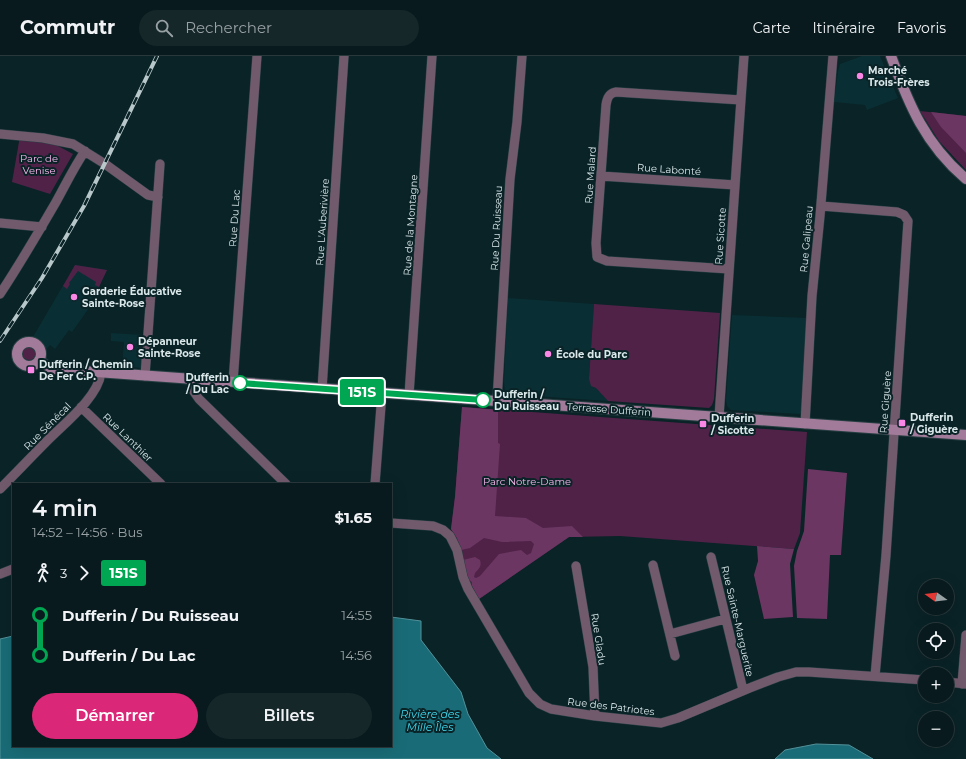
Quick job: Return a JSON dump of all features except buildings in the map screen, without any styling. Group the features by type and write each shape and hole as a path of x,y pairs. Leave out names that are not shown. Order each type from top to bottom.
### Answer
{"street":[{"name":"Rue Du Lac","path":"233,382 257,56"},
{"name":"Rue L'Auberivière","path":"322,389 344,56"},
{"name":"Rue de la Montagne","path":"409,395 432,56"},
{"name":"Rue Du Ruisseau","path":"497,401 510,179 517,122 522,56"},
{"name":"Rue Sicotte","path":"719,417 744,56"},
{"name":"Rue Galipeau","path":"805,424 812,296 833,56"},
{"path":"891,56 905,95 923,131 945,159 966,179"},
{"name":"Rue Malard","path":"729,269 611,261 599,258 596,255 596,243 606,105 607,98 612,93 618,92 741,100"},
{"path":"0,134 69,142 85,151 146,194 158,197"},
{"path":"0,294 42,227 76,164 85,151"},
{"path":"145,376 160,164"},
{"name":"Rue Labonté","path":"601,176 735,185"},
{"name":"Rue Giguère","path":"821,206 902,213 907,218 908,224 886,555 875,676"},
{"path":"0,223 42,227"},
{"name":"Terrasse Dufferin","path":"39,360 52,369 966,435"},
{"name":"Rue Sénécal","path":"0,489 81,407 95,390 101,372"},
{"path":"191,379 192,389 199,399 285,483"},
{"path":"375,483 382,393"},
{"name":"Rue Lanthier","path":"81,407 159,483"},
{"name":"Rue des Patriotes","path":"392,523 433,526 443,530 450,536 457,550 463,577 468,589 529,693 540,704 551,709 595,716 662,723 743,690 778,677 798,672 918,679"},
{"name":"Rue Sainte-Marguerite","path":"711,557 743,690"},
{"path":"653,565 675,656"},
{"name":"Rue Gladu","path":"576,566 593,667 595,716"},
{"path":"0,574 12,569"},
{"path":"670,634 726,619"},
{"path":"954,683 964,684 966,635"}],"shaded area":[{"path":"862,56 880,56 898,98 867,110 865,105 834,102 840,64"},
{"path":"931,112 966,116 966,153 941,127"},
{"name":"Garderie Éducative Sainte-Rose","path":"75,265 107,270 99,287 86,307 89,308 72,332 69,330 55,349 50,345 46,350 42,342 33,337"},
{"name":"École du Parc","path":"508,298 594,304 589,379 592,386 596,388 608,401 505,394 504,380"},
{"path":"732,315 807,318 802,412 800,414 731,410 727,406 726,400"},
{"path":"111,333 143,335 141,368 122,366 124,342 111,341"},
{"path":"462,407 498,410 498,443 500,444 495,516 526,518 543,528 572,526 583,537 569,537 479,599 472,586 472,582 468,579 463,560 475,557 480,560 481,562 479,569 475,573 474,577 476,578 480,576 499,554 521,550 527,555 531,553 534,544 531,541 502,542 484,538 470,548 461,550 457,538 451,529"},
{"path":"808,469 847,473 841,555 830,555 827,619 797,618 794,566 797,551 804,531"},
{"path":"757,546 794,549 790,564 793,617 764,619 754,575 758,561"}],"green space":[{"path":"920,111 966,116 966,170 939,141"},
{"name":"Parc de Venise","path":"20,136 43,138 73,154 50,194 12,182"},
{"path":"75,265 107,270 99,287 95,285 96,282 78,271 69,283 70,284 67,289 63,286"},
{"path":"594,304 720,313 714,399 712,405 709,408 608,401 596,388 591,386 589,379"},
{"path":"29,346 34,348 36,353 34,358 29,360 24,358 22,353 24,348"},
{"name":"Parc Notre-Dame","path":"462,407 807,432 800,533 794,549 620,536 569,537 479,599 468,579 459,544 451,529"}],"water":[{"name":"Rivière des Mille Îles","path":"392,617 421,621 421,640 461,692 468,714 487,748 501,759 0,759 0,639 12,636 12,747 392,747"},
{"path":"816,744 849,745 873,759 775,759 785,750"}],"railway":[{"path":"0,341 42,278 84,206 157,56"}],"bus line":[{"name":"151S","path":"240,383 483,400"}],"place":[{"name":"Marché Trois-Frères","path":"860,76"},
{"name":"Garderie Éducative Sainte-Rose","path":"74,297"},
{"name":"Dépanneur Sainte-Rose","path":"130,347"},
{"name":"École du Parc","path":"548,354"},
{"name":"Dufferin / Chemin De Fer C.P.","path":"31,370"},
{"name":"Dufferin / Du Lac","path":"240,383"},
{"name":"Dufferin / Du Ruisseau","path":"483,400"},
{"name":"Dufferin / Giguère","path":"902,423"},
{"name":"Dufferin / Sicotte","path":"703,424"}]}
